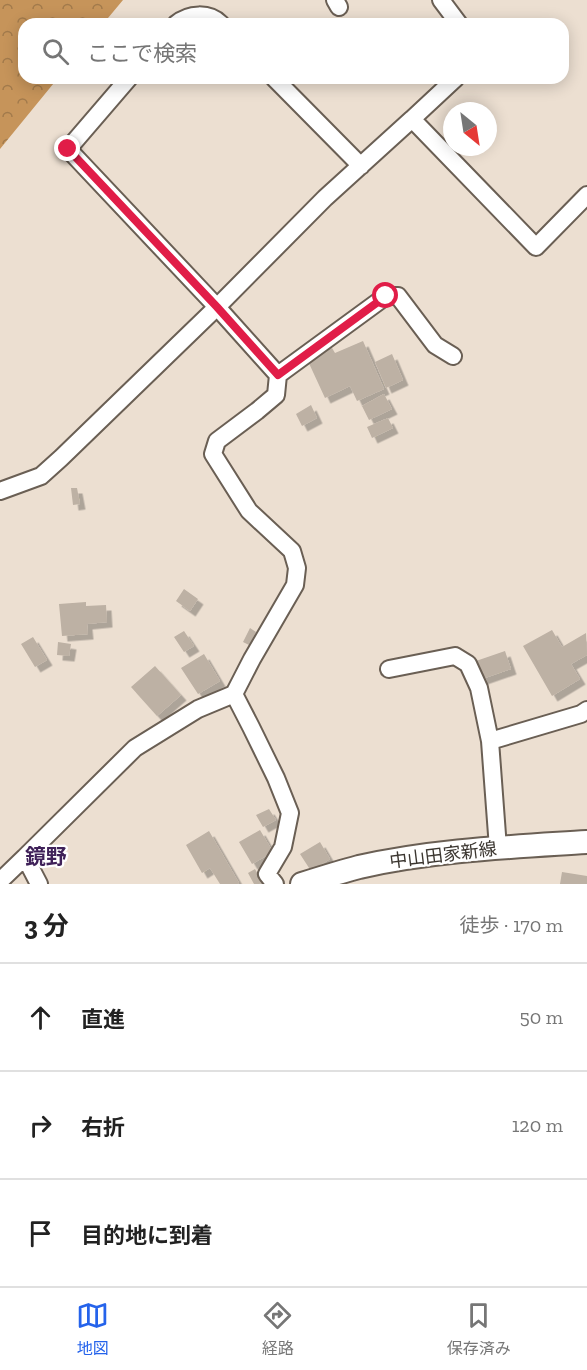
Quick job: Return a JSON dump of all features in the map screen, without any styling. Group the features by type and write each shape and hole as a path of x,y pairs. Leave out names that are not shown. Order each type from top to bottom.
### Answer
{"main road":[{"name":"中山田家新線","path":"302,884 359,867 421,857 498,848 587,842"}],"street":[{"path":"441,0 454,18"},
{"path":"188,18 198,14 211,18"},
{"path":"124,84 68,149 278,375"},
{"path":"280,84 361,166"},
{"path":"0,491 41,476 217,307 326,198 450,84"},
{"path":"412,119 536,247 587,195"},
{"path":"0,881 135,748 198,709 234,694 295,585 297,568 292,552 249,511 213,454 217,441 276,394 278,375 386,296 398,297 435,345 453,356"},
{"path":"389,669 455,656 468,664 479,688 490,741 498,848"},
{"path":"234,694 276,778 290,813 283,847 267,874 275,884"},
{"path":"490,741 581,714 587,710"},
{"path":"25,857 39,884"}],"green space":[{"path":"0,0 123,0 108,18 18,18 18,84 53,84 0,149"}],"building":[{"path":"363,341 384,389 357,401 350,386 325,398 307,359 332,348 335,353"},
{"path":"392,354 403,380 386,388 375,362"},
{"path":"384,394 392,409 369,420 362,406"},
{"path":"311,405 317,418 302,426 296,414"},
{"path":"388,418 393,428 372,438 367,427"},
{"path":"71,488 77,488 80,504 73,505"},
{"path":"184,589 198,599 190,611 176,601"},
{"path":"86,602 86,606 106,605 107,622 87,624 88,634 62,636 59,604"},
{"path":"250,628 256,632 249,645 243,642"},
{"path":"552,630 562,647 586,633 587,655 571,664 580,679 552,696 523,646"},
{"path":"184,631 194,646 184,652 174,637"},
{"path":"33,637 47,660 35,667 21,644"},
{"path":"58,642 71,644 69,656 57,655"},
{"path":"505,651 511,669 482,679 476,661"},
{"path":"204,654 220,681 198,694 181,668"},
{"path":"155,666 181,695 157,716 131,687"},
{"path":"269,809 276,820 263,827 256,815"},
{"path":"260,830 273,852 252,864 239,842"},
{"path":"209,831 239,883 220,884 210,868 202,873 186,845"},
{"path":"320,842 330,859 311,871 300,854"},
{"path":"255,869 262,882 259,884 254,884 248,873"},
{"path":"562,872 587,876 587,884 560,884"}],"district":[{"name":"鏡野","path":"46,857"}],"route":[{"path":"68,149 252,344 278,375 386,296"}]}
